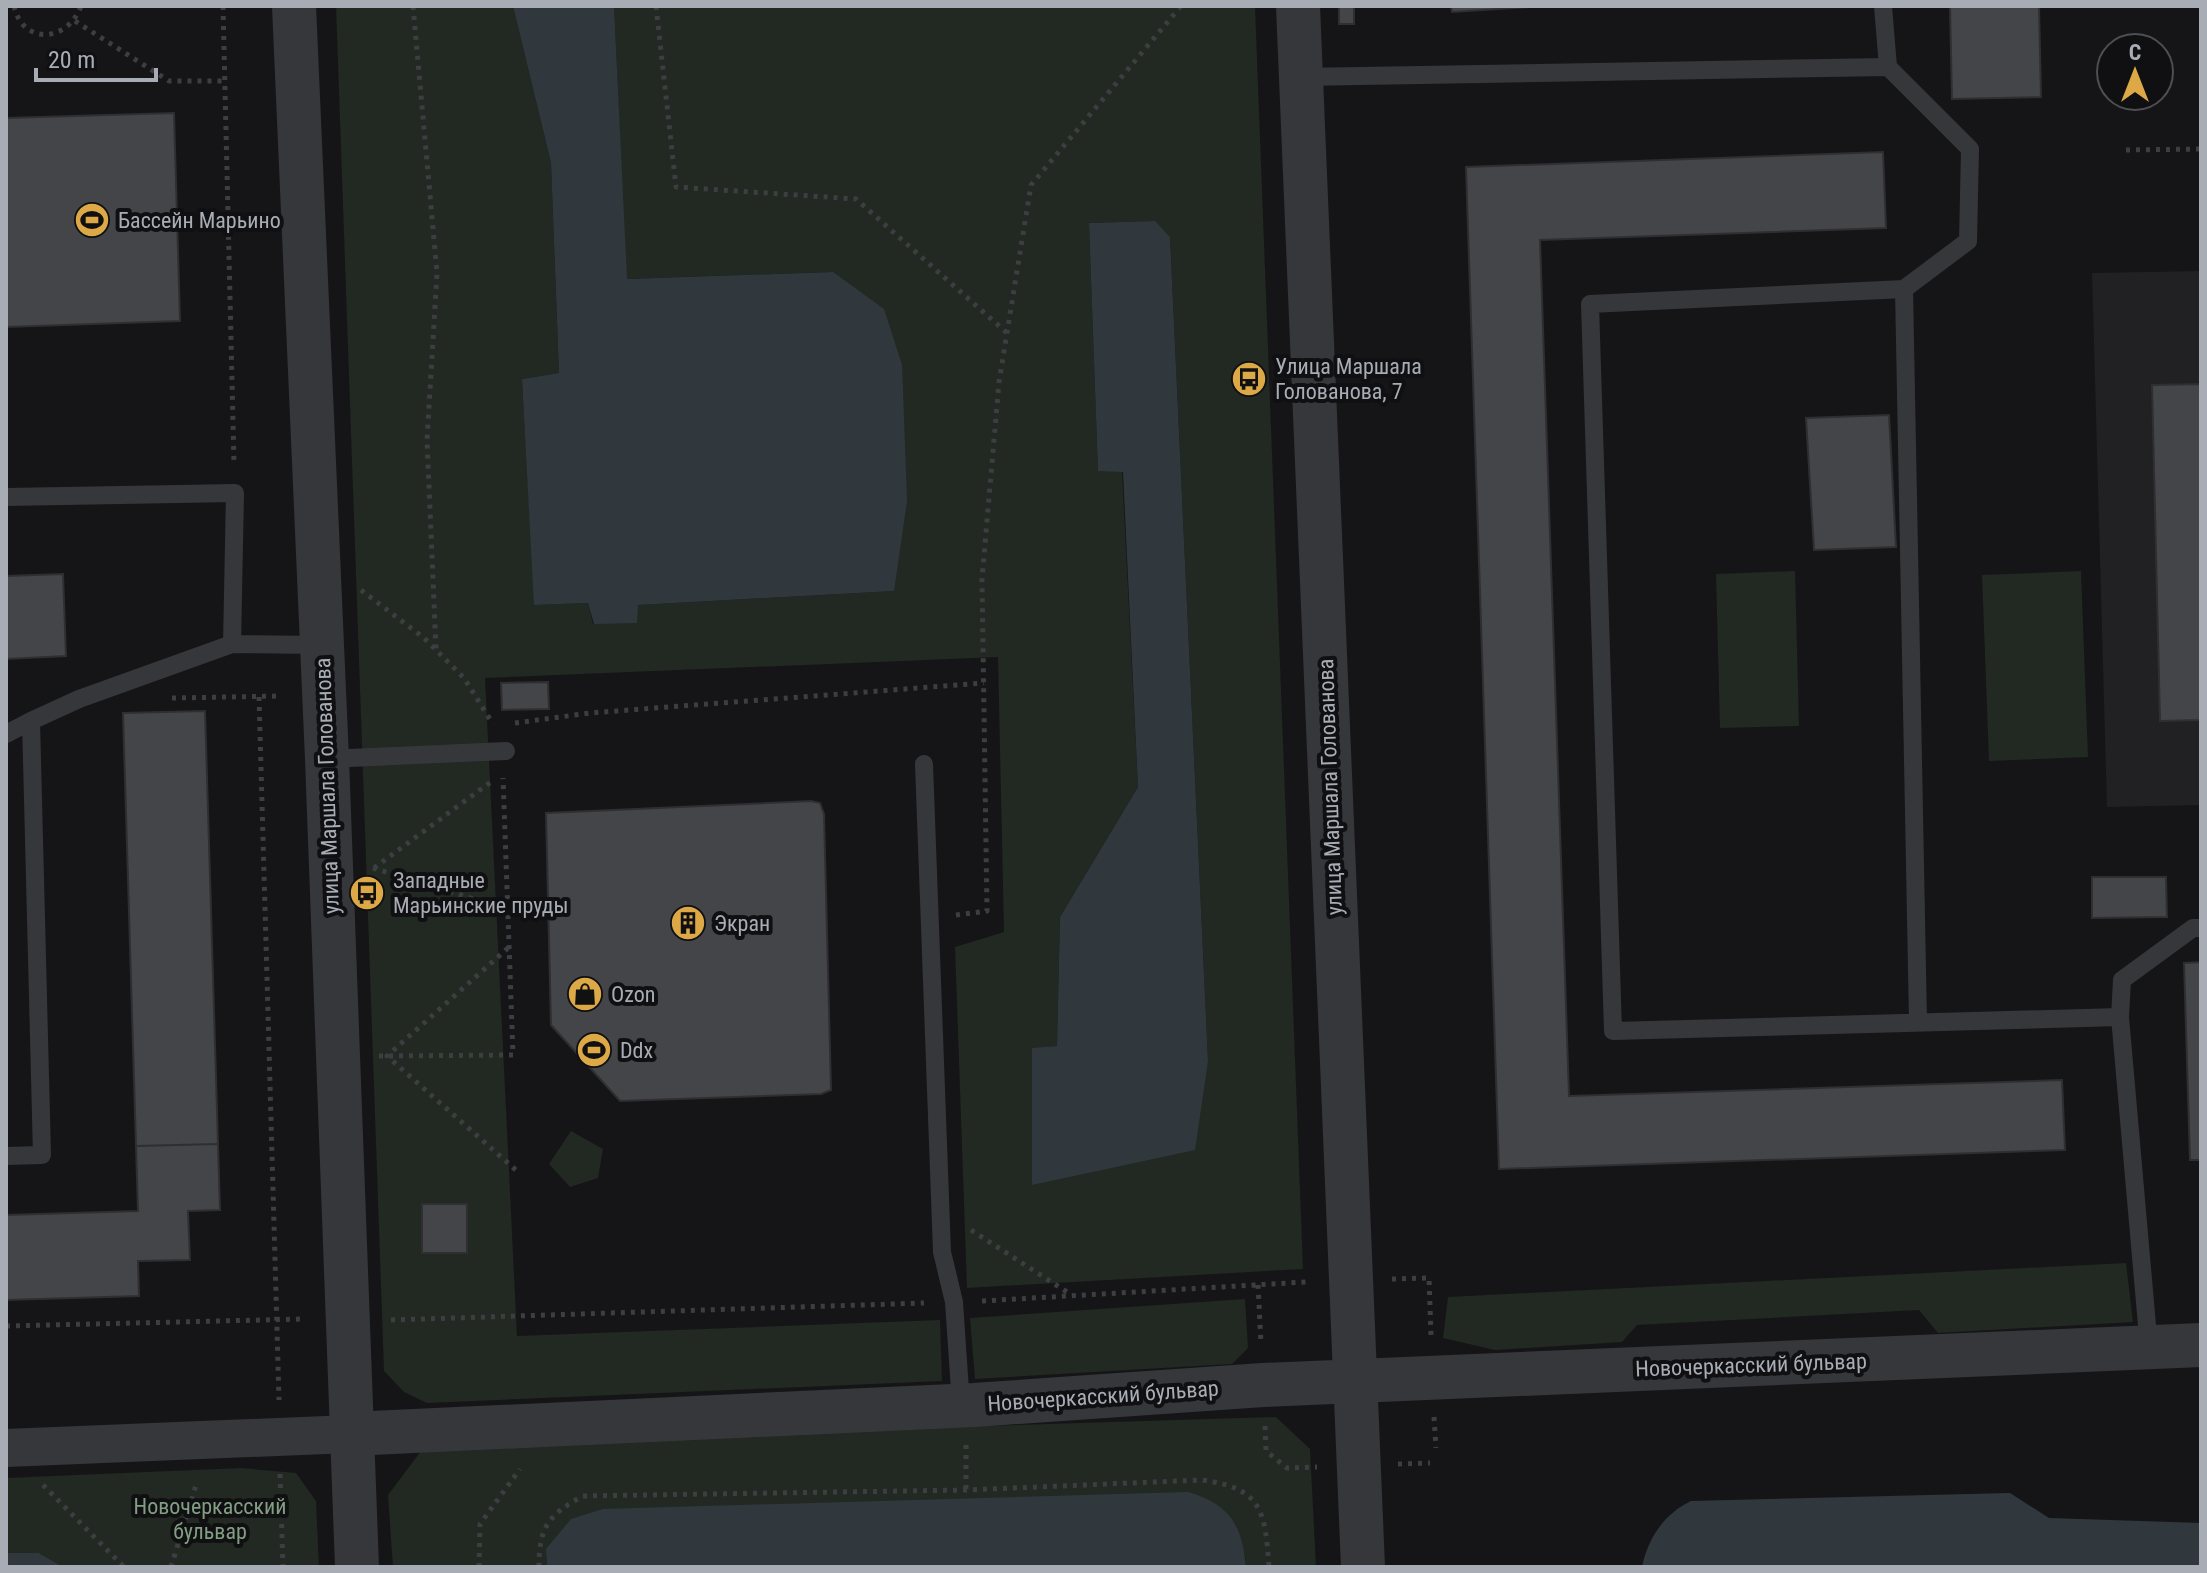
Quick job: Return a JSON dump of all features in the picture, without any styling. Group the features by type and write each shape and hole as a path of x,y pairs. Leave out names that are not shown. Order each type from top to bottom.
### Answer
{"street":[{"name":"улица Маршала Голованова","path":"294,6 323,645 357,1567"},
{"name":"улица Маршала Голованова","path":"1298,6 1363,1567"},
{"name":"Новочеркасский бульвар","path":"6,1448 961,1405 1355,1381 2201,1345"}],"lane":[{"path":"1883,6 1888,67 1970,149 1968,241 1904,289 1590,304 1613,1031 2120,1017"},
{"path":"1300,77 1888,67"},
{"path":"1904,289 1918,1022"},
{"path":"6,497 235,493 232,644"},
{"path":"6,734 79,699 232,644 323,645"},
{"path":"6,1156 42,1155 31,721"},
{"path":"327,759 506,751"},
{"path":"924,764 942,1252 954,1302 961,1405"},
{"path":"2149,1348 2120,1017 2122,980 2193,928 2201,928"}],"path":[{"path":"14,6 24,25 41,35 60,33 75,21 81,6"},
{"path":"223,6 235,493"},
{"path":"413,6 437,273 427,440 436,650"},
{"path":"656,6 676,187 856,199 1007,333"},
{"path":"929,918 987,911 982,579 999,382 1031,185 1181,6"},
{"path":"75,21 169,81 227,81"},
{"path":"2126,150 2201,149"},
{"path":"357,602 356,587 436,650 464,678 494,725 590,713 984,683"},
{"path":"259,697 283,1567"},
{"path":"373,868 503,773 513,1055 387,1056"},
{"path":"330,855 506,909"},
{"path":"387,1056 508,947"},
{"path":"387,1056 517,1171"},
{"path":"940,1210 1072,1295"},
{"path":"1391,1279 1429,1278 1431,1336"},
{"path":"1261,1349 1258,1285 1306,1282"},
{"path":"1434,1415 1436,1448"},
{"path":"1265,1417 1266,1451 1287,1468 1320,1467"},
{"path":"6,1448 124,1567"},
{"path":"479,1567 480,1524 528,1457"},
{"path":"1397,1464 1430,1463"},
{"path":"539,1567 539,1537 559,1509 583,1496 966,1490 1202,1480 1239,1487 1256,1502 1266,1519 1269,1567"},
{"path":"171,1567 196,1485"}],"shaded area":[{"path":"513,6 614,6 627,279 833,272 884,309 902,365 907,501 894,591 638,605 637,623 594,624 588,603 534,605 522,379 559,373 551,163"},
{"path":"1155,221 1170,237 1208,1061 1195,1150 1032,1185 1032,1048 1057,1046 1060,917 1138,787 1123,472 1098,471 1089,223"},
{"path":"2201,271 2201,805 2107,807 2092,273"},
{"path":"1188,1492 1214,1503 1231,1518 1241,1539 1246,1567 547,1567 546,1549 571,1519 603,1509"},
{"path":"2010,1493 2049,1518 2201,1523 2201,1567 1642,1567 1648,1546 1659,1528 1681,1506 1691,1501"},
{"path":"6,1553 39,1553 63,1567 6,1567"}],"green space":[{"path":"336,6 513,6 551,163 559,373 522,379 535,605 588,603 593,624 638,605 894,591 832,272 626,279 614,6 1255,6 1303,1269 967,1288 955,947 1004,932 998,657 485,678 517,1336 940,1320 942,1381 427,1403 404,1392 384,1371","holes":["1154,221 1170,237 1208,1061 1033,1185 1032,1049 1057,1046 1060,917 1138,787 1122,471 1098,470 1089,223"]},
{"path":"1795,571 1799,726 1720,728 1716,574"},
{"path":"2081,571 2088,757 1989,761 1982,575"},
{"path":"571,1131 603,1149 598,1178 570,1187 549,1164"},
{"path":"2126,1263 2133,1322 1938,1333 1919,1310 1637,1325 1622,1342 1495,1350 1443,1338 1448,1297"},
{"path":"1245,1299 1248,1348 1232,1364 975,1379 970,1318"},
{"path":"1276,1417 1310,1449 1316,1567 1246,1567 1245,1555 546,1549 547,1567 393,1567 388,1495 427,1443"},
{"name":"Новочеркасский бульвар","path":"241,1468 296,1473 316,1501 319,1567 63,1567 39,1553 6,1553 6,1478"}],"building":[{"path":"1339,6 1354,6 1354,24 1339,24"},
{"path":"1451,6 1547,6 1452,12"},
{"path":"1950,6 2039,6 2041,97 1952,99"},
{"name":"Бассейн Марьино","path":"174,113 180,321 6,327 6,118"},
{"path":"1883,152 1886,228 1540,240 1569,1096 2062,1080 2065,1150 1499,1169 1466,167"},
{"path":"2201,384 2201,720 2160,721 2152,385"},
{"path":"1889,415 1896,547 1814,550 1806,418"},
{"path":"63,574 66,656 6,659 6,576"},
{"path":"548,682 549,709 502,710 501,683"},
{"path":"205,711 218,1144 136,1146 123,713"},
{"name":"Экран","path":"820,803 824,814 831,1090 821,1094 620,1101 551,1025 546,813"},
{"path":"2092,877 2166,877 2167,917 2092,918"},
{"path":"2201,962 2201,1160 2190,1160 2184,963"},
{"path":"218,1144 220,1210 188,1211 190,1260 138,1261 139,1296 6,1300 6,1215 138,1211 136,1146"},
{"path":"422,1204 467,1204 467,1253 422,1253"}],"place":[{"name":"Бассейн Марьино","path":"92,220"},
{"name":"Улица Маршала Голованова, 7","path":"1249,379"},
{"name":"Западные Марьинские пруды","path":"367,893"},
{"name":"Экран","path":"688,923"},
{"name":"Ozon","path":"585,994"},
{"name":"Ddx","path":"594,1050"}]}
